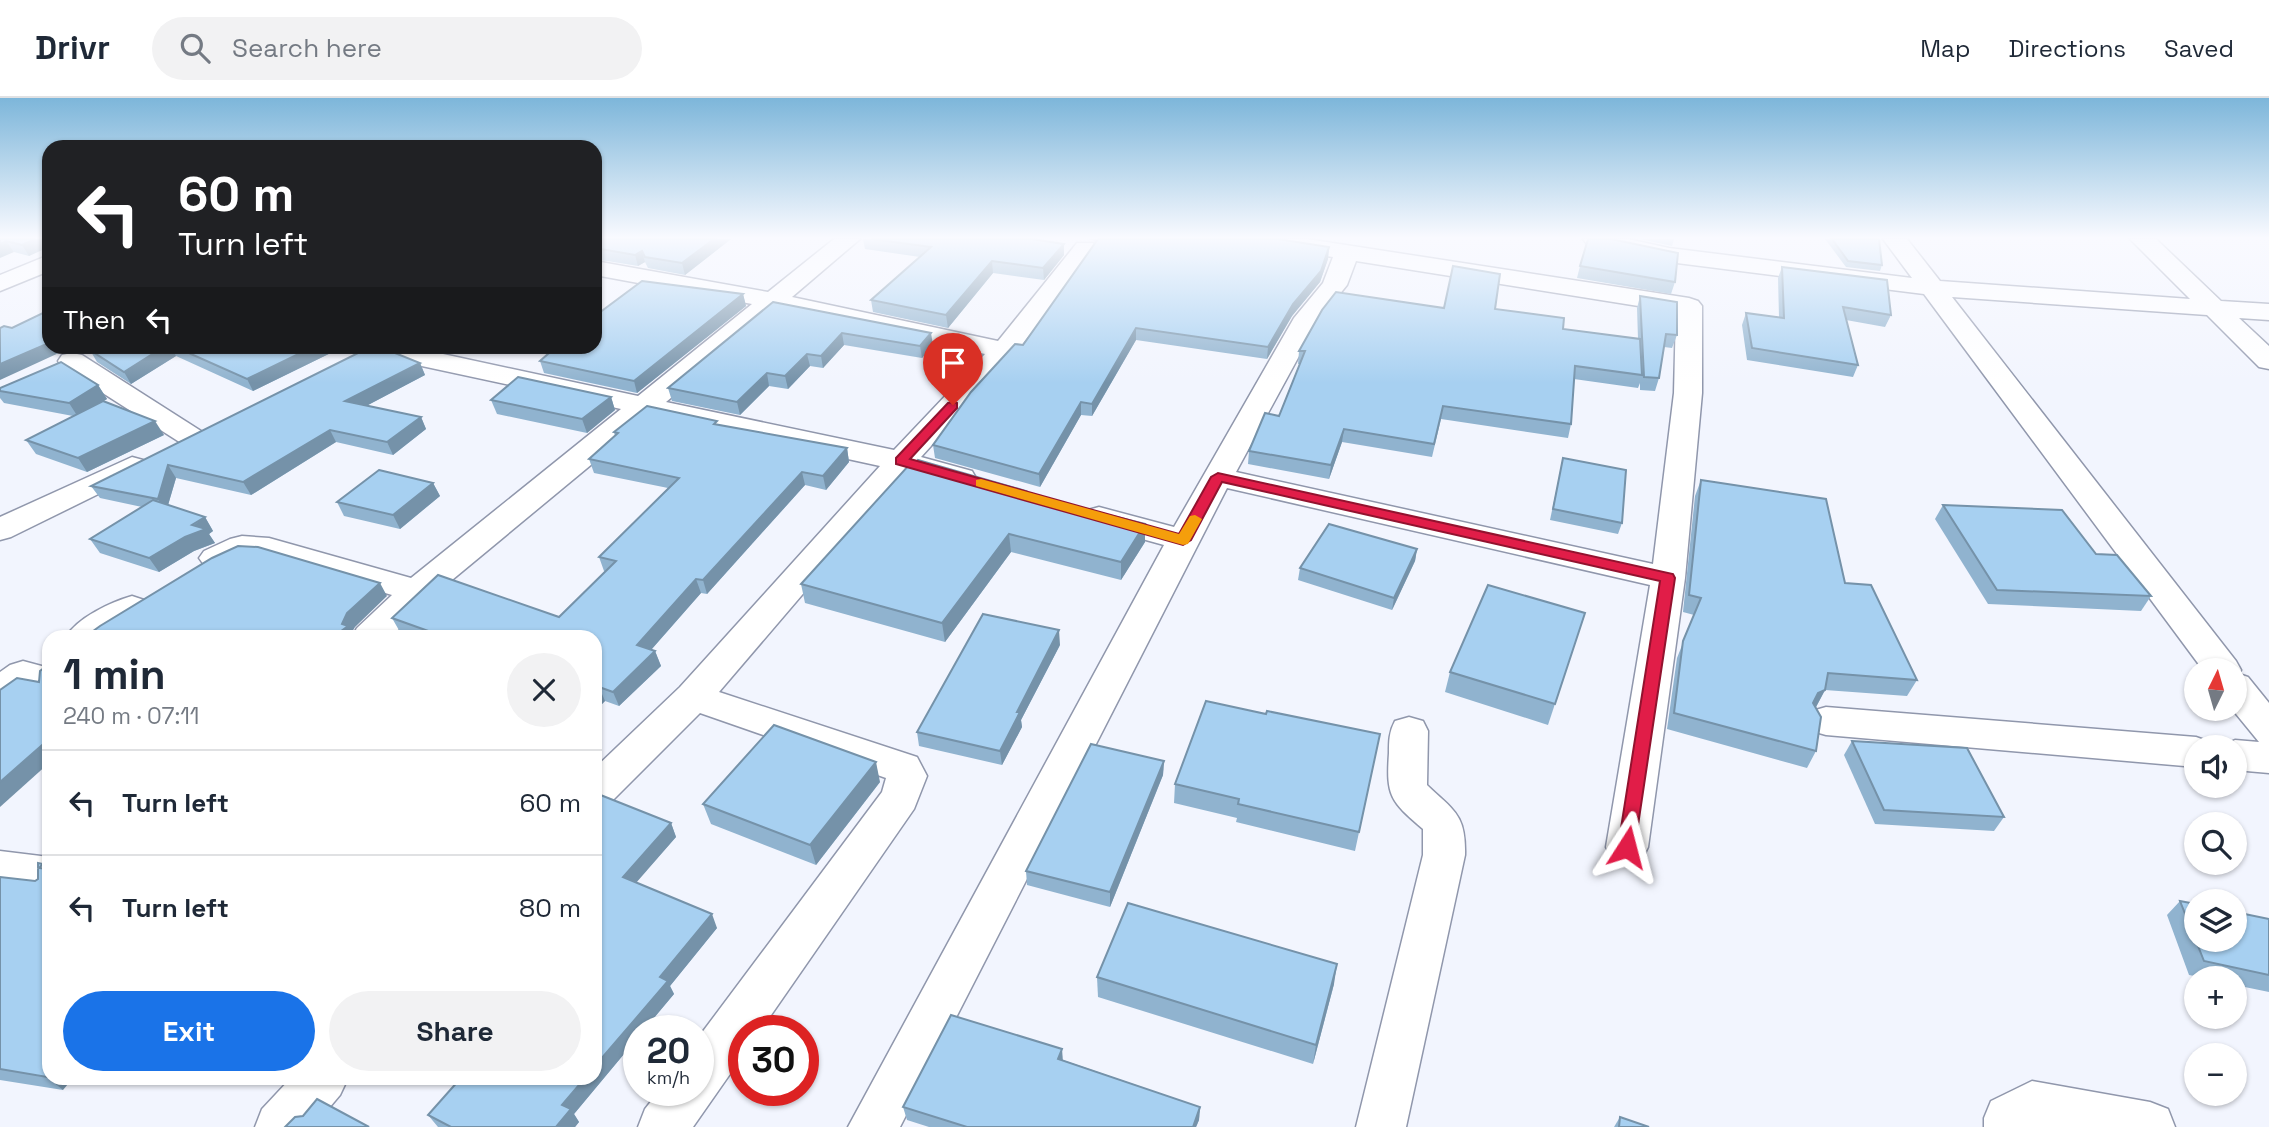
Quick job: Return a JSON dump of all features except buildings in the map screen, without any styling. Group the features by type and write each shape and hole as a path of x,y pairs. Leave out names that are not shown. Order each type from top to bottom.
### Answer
{"street":[{"path":"699,287 1004,350"},
{"path":"377,630 417,591 787,287"},
{"path":"602,786 693,697 901,461 1004,350 1054,287"},
{"path":"873,1127 1183,540 1307,318 1333,287"},
{"path":"1567,287 1689,306 1688,393 1668,578 1627,847"},
{"path":"1927,287 2269,312"},
{"path":"2191,287 2269,361"},
{"path":"1935,288 2214,658"},
{"path":"0,530 204,431 60,367 87,354"},
{"path":"385,354 642,405 901,461 982,484"},
{"path":"1218,477 1668,578"},
{"path":"1076,510 1183,540"},
{"path":"95,630 207,561 242,546 269,548 417,591"},
{"path":"693,697 903,768 907,776 900,798 714,1056"},
{"path":"2247,702 2269,731"},
{"path":"1826,721 2184,751"},
{"path":"1381,1127 1444,855 1445,832 1438,818 1413,797 1407,785 1409,731"},
{"path":"2247,756 2269,758"},
{"path":"0,869 42,874"},
{"path":"280,1127 317,1085"},
{"path":"2009,1127 2009,1118 2032,1105 2150,1127"},
{"path":"663,1127 678,1106"}],"slow traffic":[{"path":"981,483 1183,540 1195,519"}],"route":[{"path":"953,405 901,461 1183,540 1218,477 1668,578 1627,847"}]}
